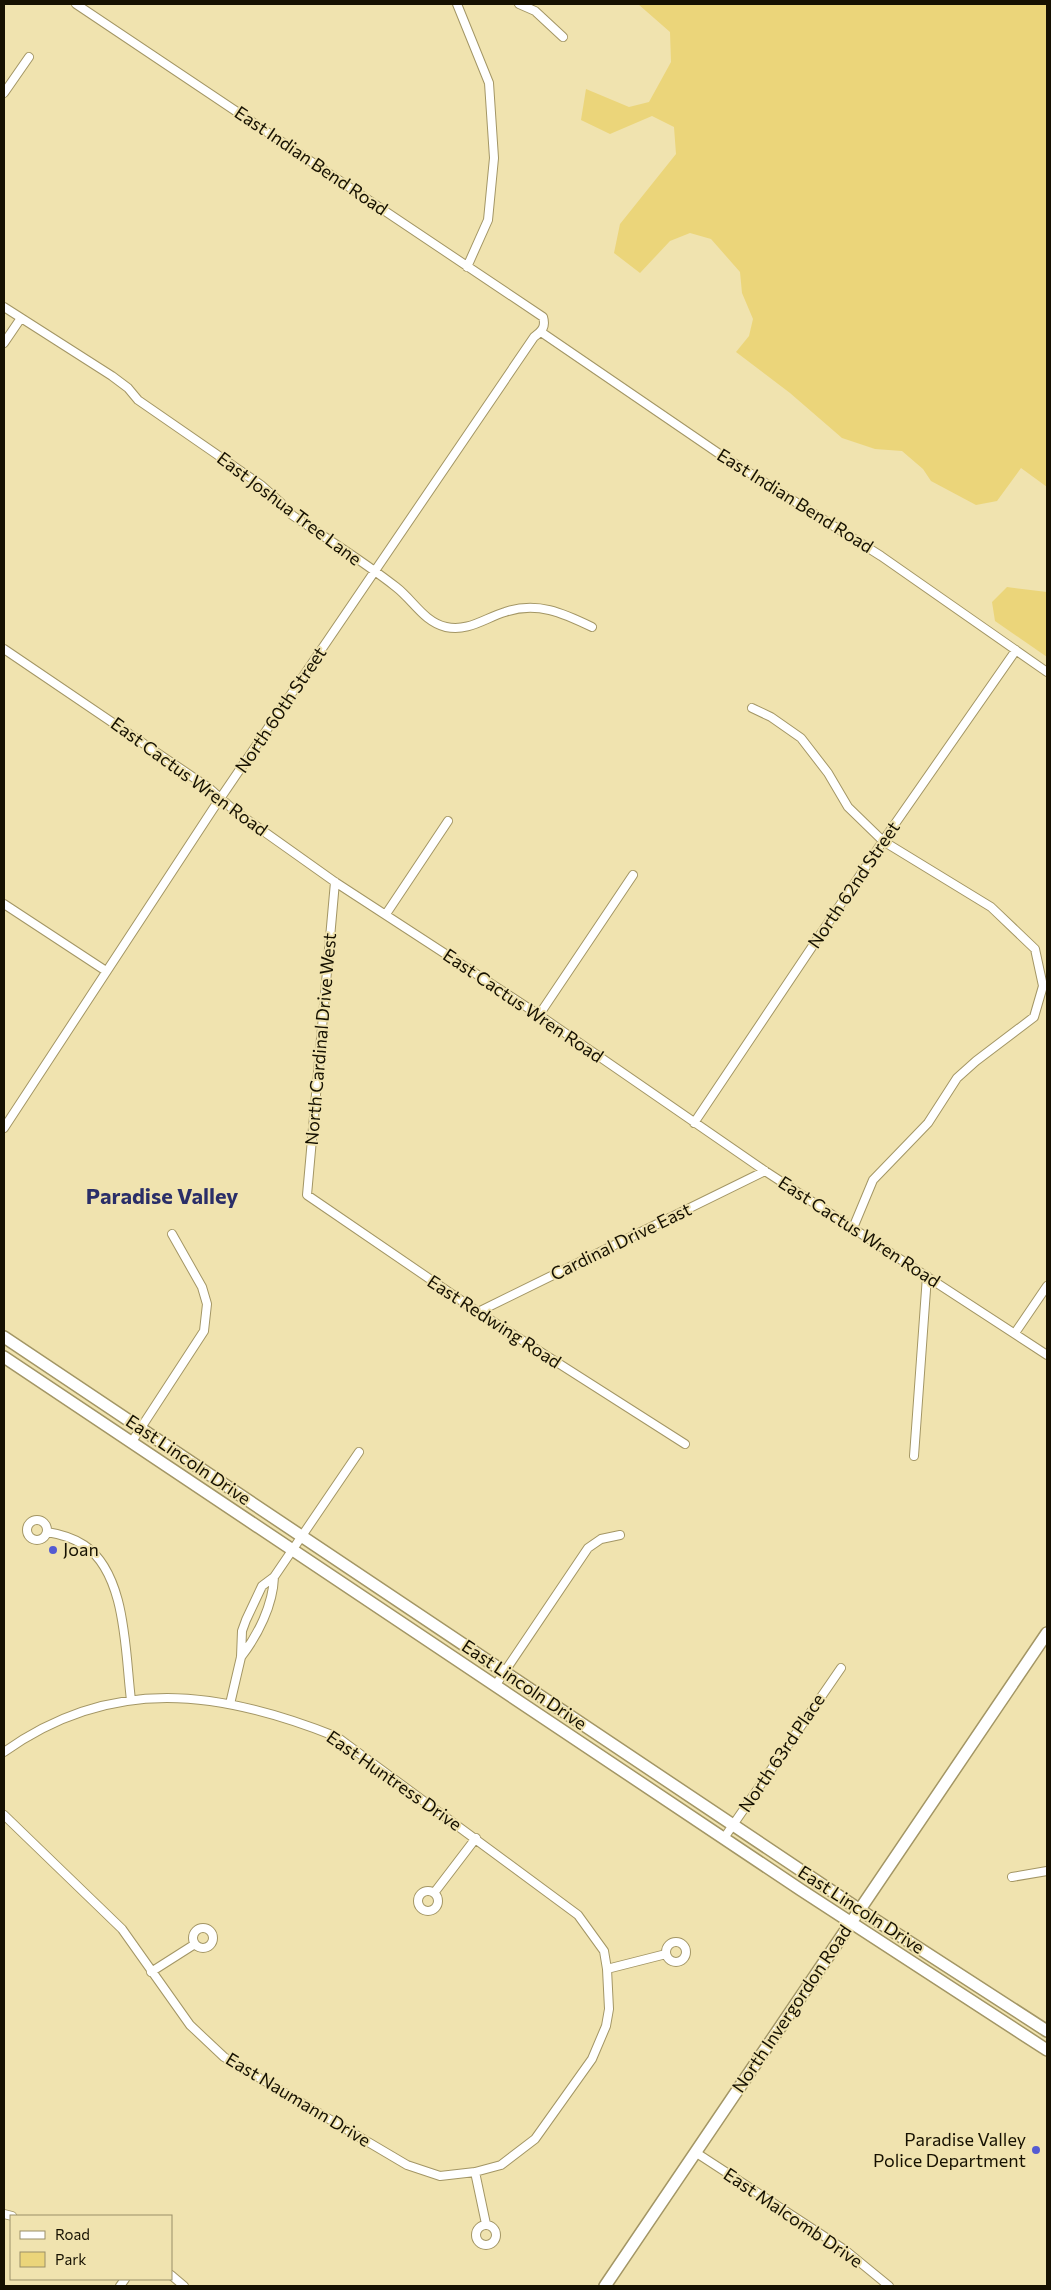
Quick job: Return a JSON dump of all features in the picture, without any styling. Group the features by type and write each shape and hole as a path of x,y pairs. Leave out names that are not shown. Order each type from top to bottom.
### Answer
{"main road":[{"name":"East Lincoln Drive","path":"7,1339 860,1910 1047,2031"},
{"path":"4,1352 7,1339"},
{"name":"East Lincoln Drive","path":"4,1357 850,1922 1047,2050"},
{"name":"North Invergordon Road","path":"605,2286 1047,1633"},
{"path":"991,2014 999,2001"}],"street":[{"name":"East Indian Bend Road","path":"76,4 542,317 544,321"},
{"path":"457,4 489,83 494,158 488,220 467,267"},
{"path":"519,4 535,11 563,37"},
{"path":"4,93 28,57"},
{"name":"East Joshua Tree Lane","path":"4,307 112,376 128,388 138,400 260,485 281,502 292,515 398,589 423,614 434,622 446,627 459,628 471,626 505,612 525,607 548,608 592,627"},
{"path":"4,343 21,318"},
{"name":"North 60th Street","path":"4,1128 221,798 534,337 541,332 544,321"},
{"name":"East Indian Bend Road","path":"541,332 718,453 881,556 1047,672"},
{"name":"East Cactus Wren Road","path":"4,649 209,788 235,811 335,882 539,1015 765,1171 1047,1354"},
{"name":"North 62nd Street","path":"694,1123 883,841 1016,650"},
{"path":"752,708 771,717 800,738 828,773 848,807 883,841 991,907 1035,949 1044,986 1034,1017 976,1061 957,1078 928,1123 873,1180 853,1228"},
{"path":"386,914 448,821"},
{"path":"539,1015 633,876"},
{"name":"North Cardinal Drive West","path":"307,1195 335,882"},
{"path":"4,904 106,971"},
{"name":"Cardinal Drive East","path":"478,1312 765,1171"},
{"name":"East Redwing Road","path":"307,1195 478,1312 685,1444"},
{"path":"131,1442 198,1343 206,1324 207,1304 202,1287 172,1234"},
{"path":"914,1456 927,1276"},
{"path":"1015,1333 1047,1286"},
{"path":"230,1704 241,1657 242,1631 251,1607 262,1586 274,1577 360,1452"},
{"path":"48,1532 63,1535 84,1545 99,1560 110,1577 118,1604 131,1700"},
{"path":"495,1686 588,1548 601,1539 620,1535"},
{"path":"241,1657 256,1636 274,1591 274,1577"},
{"name":"North 63rd Place","path":"724,1838 841,1668"},
{"name":"East Huntress Drive","path":"4,1752 48,1724 74,1713 131,1700 167,1697 230,1704 301,1722 337,1737 476,1838 578,1916 604,1951 609,2009 606,2026 592,2059 535,2139 501,2165 475,2172"},
{"name":"East Naumann Drive","path":"4,1815 122,1930 190,2025 224,2057 407,2165 440,2176 475,2172"},
{"name":"East Huntress Drive","path":"434,1893 476,1838"},
{"path":"1012,1877 1047,1870"},
{"path":"151,1972 195,1944"},
{"path":"606,1969 666,1954"},
{"name":"East Malcomb Drive","path":"695,2152 845,2250 888,2286"},
{"path":"475,2172 486,2224"},
{"path":"172,2276 184,2286"}],"green space":[{"path":"638,4 1047,4 1047,487 1021,468 997,501 976,505 931,481 923,469 902,451 875,449 842,438 790,393 736,352 749,336 753,319 742,293 740,272 711,239 690,233 670,241 640,273 614,253 620,224 676,154 674,127 652,116 610,134 581,120 586,89 629,107 649,102 671,62 670,32"},
{"path":"1007,587 1047,592 1047,657 995,621 992,602"}],"place":[{"name":"Joan","path":"53,1550"},
{"name":"Paradise Valley Police Department","path":"1036,2150"}],"district":[{"name":"Paradise Valley","path":"162,1196"}]}
